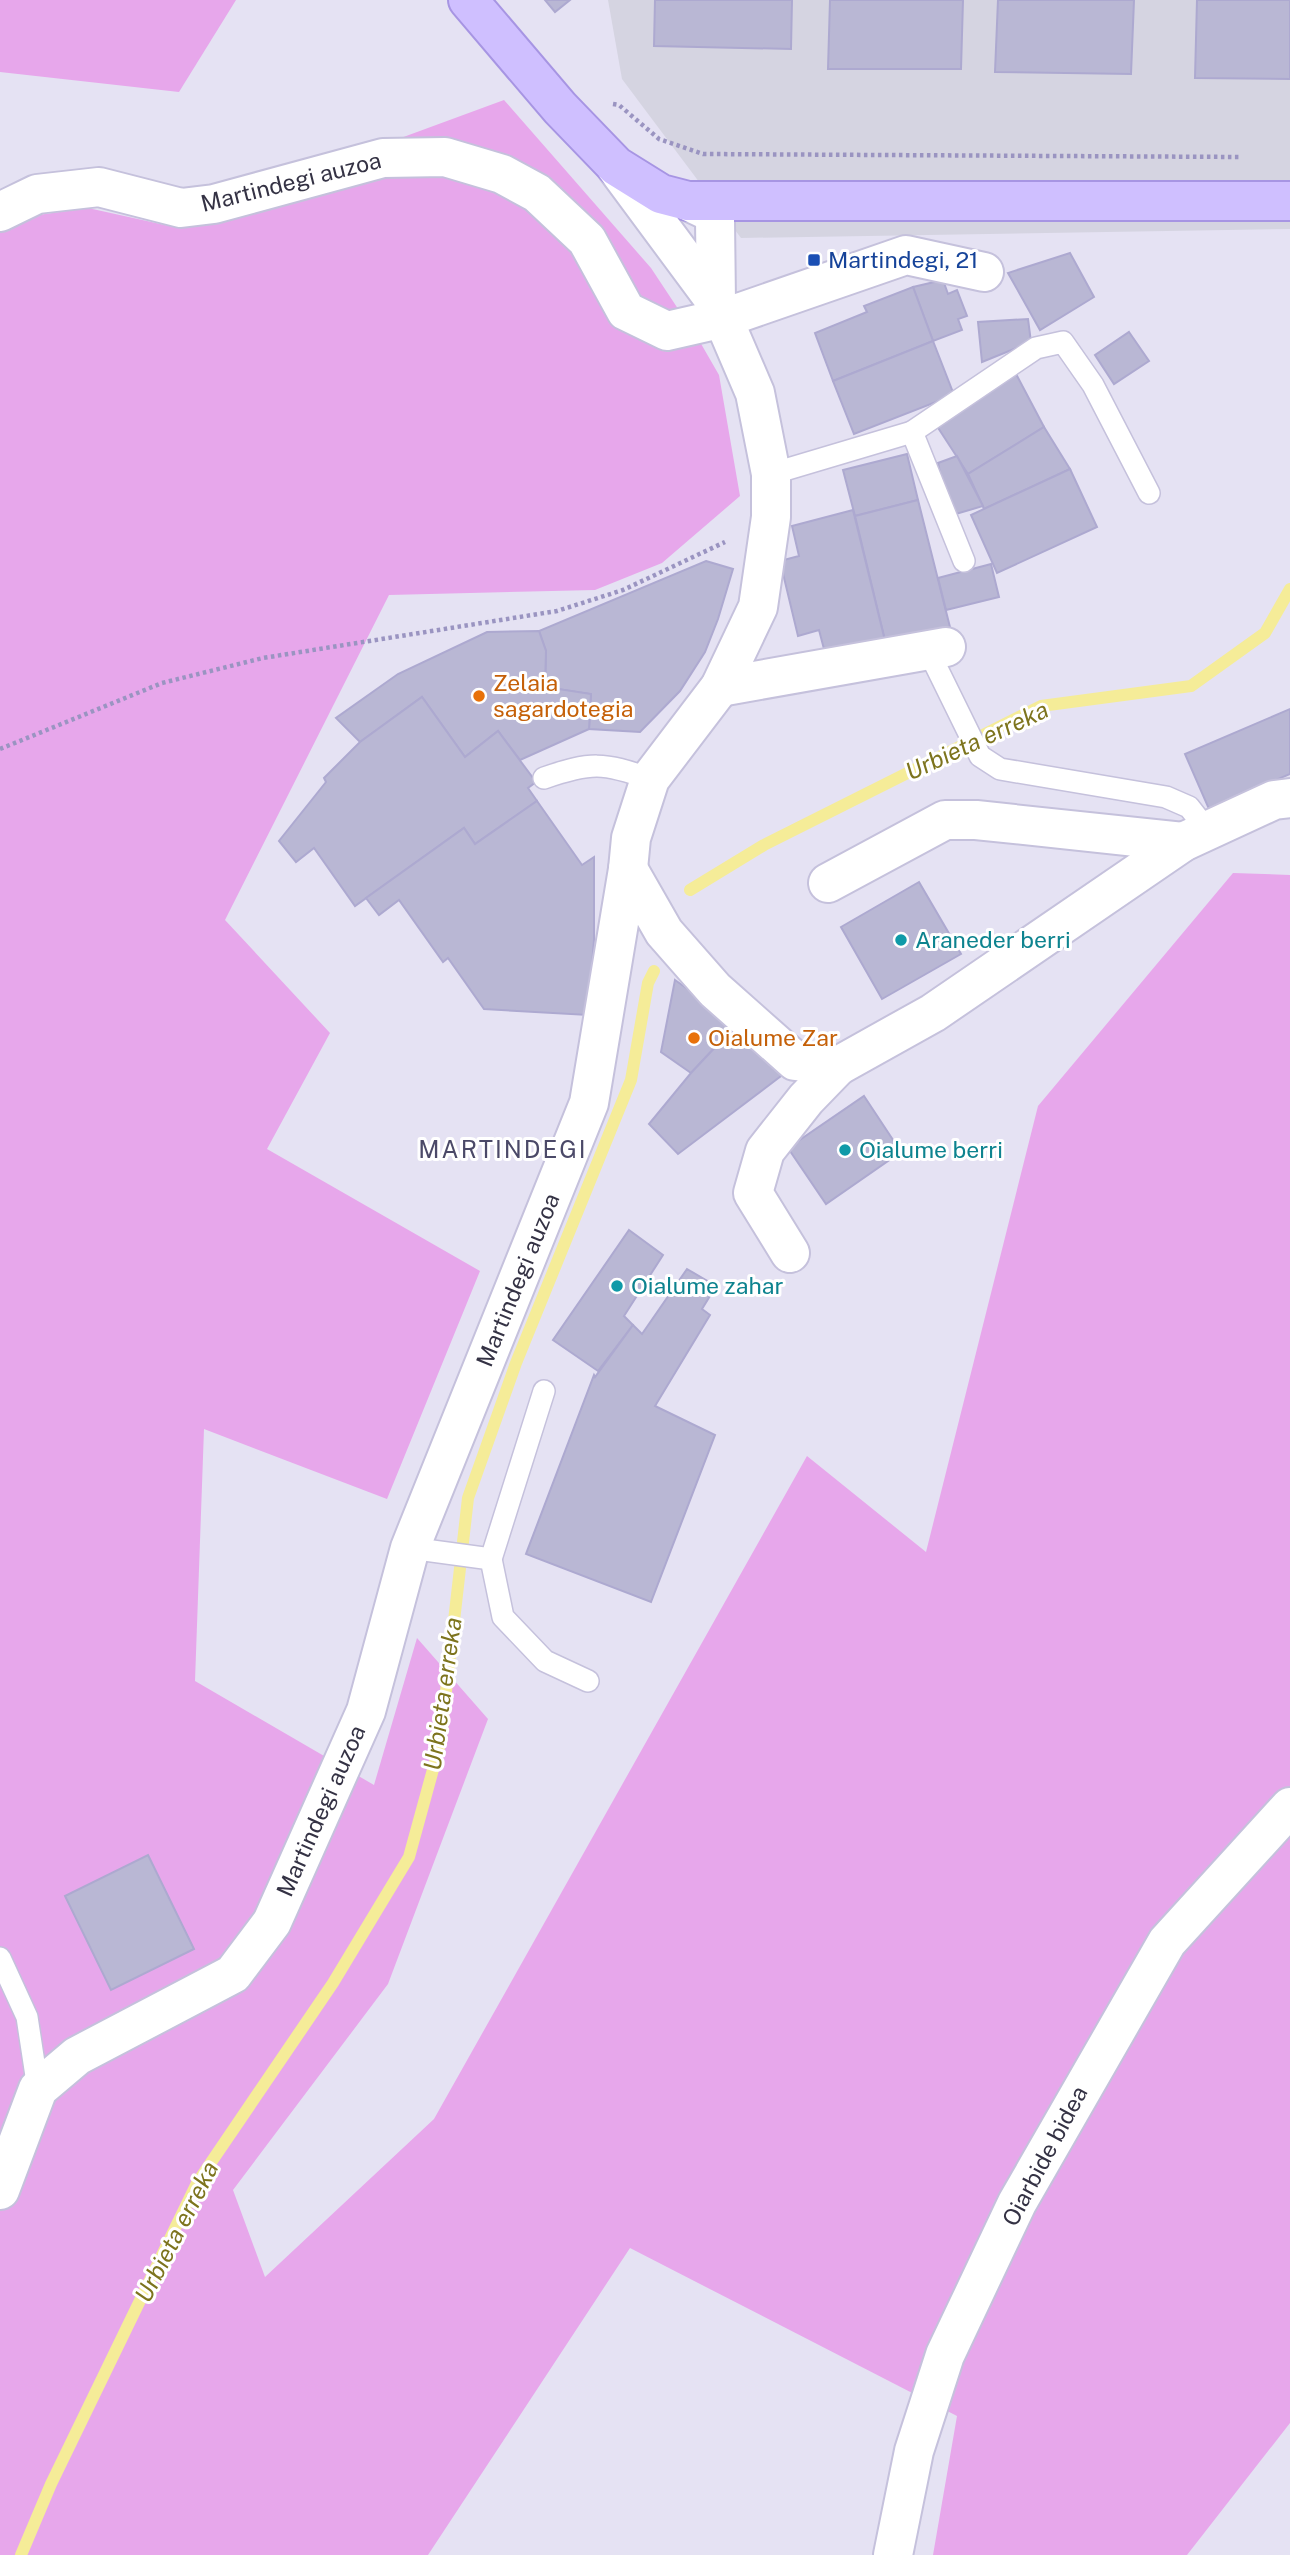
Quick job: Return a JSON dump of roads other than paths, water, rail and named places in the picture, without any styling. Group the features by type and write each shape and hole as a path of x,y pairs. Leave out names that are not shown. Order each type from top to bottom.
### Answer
{"main road":[{"path":"468,0 560,108 616,166 649,188 688,201 1290,201"}],"street":[{"name":"Martindegi auzoa","path":"0,212 37,194 99,187 181,208 214,204 383,158 445,156 502,174 537,193 587,240 626,312 667,331 720,310"},
{"name":"Martindegi auzoa","path":"0,2190 38,2089 76,2056 233,1974 272,1922 366,1711 589,1103 631,838 650,779 720,687 758,607 771,517 771,474 755,393 720,310 616,166"},
{"path":"688,201 709,211 717,231"},
{"path":"717,231 726,212 745,203"},
{"name":"Martindegi auzoa","path":"717,231 720,310"},
{"path":"720,310 906,256 984,272"},
{"path":"720,687 937,648"},
{"path":"790,1253 753,1193 765,1151 806,1099 838,1066 933,1013 1195,836 1274,800 1290,798"},
{"path":"828,883 945,820 1195,836"},
{"path":"628,869 664,932 715,990 795,1061 838,1066"},
{"name":"Oiarbide bidea","path":"893,2555 914,2451 945,2355 1017,2203 1167,1942 1290,1807"}],"lane":[{"path":"771,474 912,432 1036,348 1063,342 1093,385 1149,493"},
{"path":"912,432 964,561"},
{"path":"937,648 980,756 1000,769 1166,797 1189,807 1195,836"},
{"path":"544,778 584,765 617,767 650,779"},
{"path":"544,1391 486,1558 503,1617 545,1661 588,1681"},
{"path":"424,1551 486,1558"},
{"name":"Martindegi auzoa","path":"0,1958 27,2017 38,2089"}],"waterway":[{"name":"Urbieta erreka","path":"690,890 764,845 1041,706 1191,686 1265,633 1290,589"},
{"name":"Urbieta erreka","path":"21,2555 51,2484 197,2183 333,1983 409,1857 440,1744 468,1498 516,1363 631,1080 648,983 654,971"}],"place":[{"name":"Martindegi, 21","path":"814,260"},
{"name":"Zelaia sagardotegia","path":"479,696"},
{"name":"Araneder berri","path":"901,940"},
{"name":"Oialume Zar","path":"694,1038"},
{"name":"Oialume berri","path":"845,1150"},
{"name":"Oialume zahar","path":"617,1286"}],"district":[{"name":"MARTINDEGI","path":"503,1150"}]}
